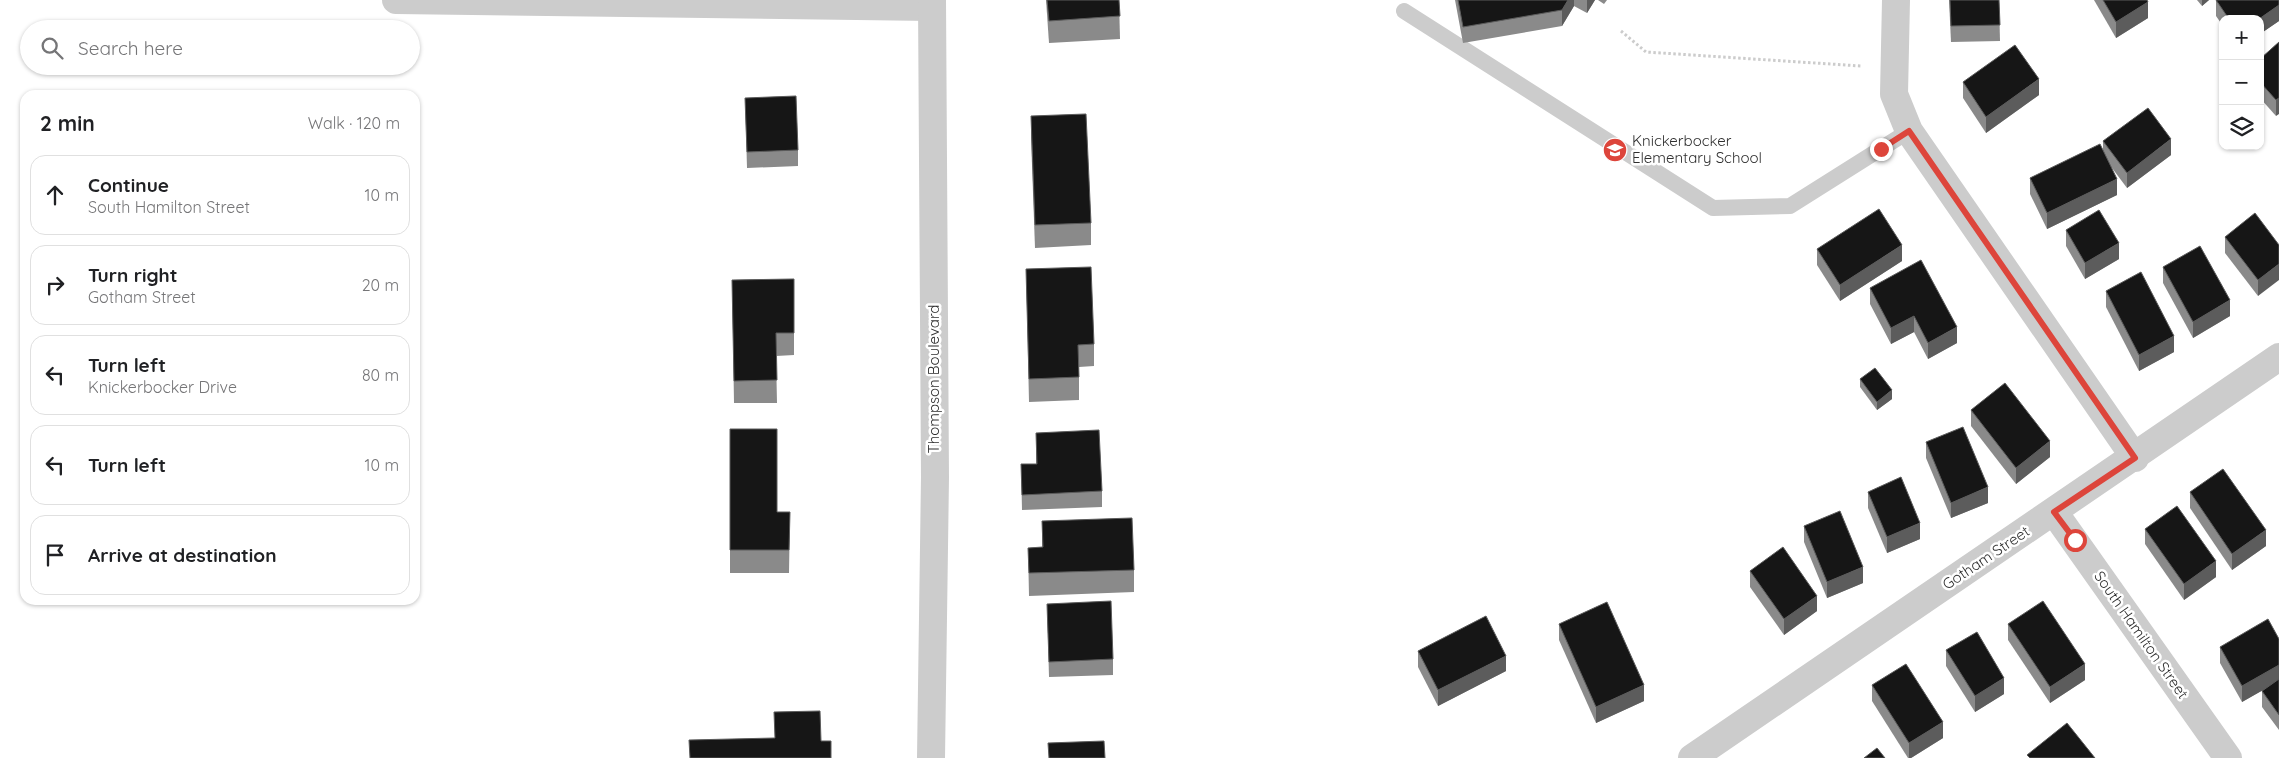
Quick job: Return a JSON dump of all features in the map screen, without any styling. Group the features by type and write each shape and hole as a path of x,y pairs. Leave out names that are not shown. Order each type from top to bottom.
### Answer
{"street":[{"path":"396,0 932,4"},
{"path":"1896,0 1894,94 1909,131 2135,458"},
{"name":"Thompson Boulevard","path":"931,758 935,477 932,4"},
{"name":"Gotham Street","path":"1692,758 2135,458 2279,357"},
{"name":"South Hamilton Street","path":"2054,512 2228,758"}],"lane":[{"path":"1404,11 1713,208 1790,206 1909,131"}],"path":[{"path":"1621,32 1646,52 1861,66"}],"building":[{"path":"1047,0 1119,0 1120,16 1049,21"},
{"path":"1458,0 1568,0 1562,10 1463,27"},
{"path":"1950,0 1999,0 2000,25 1951,26"},
{"path":"2103,0 2147,0 2148,2 2116,22"},
{"path":"2216,0 2279,0 2279,5 2264,16 2226,15"},
{"path":"2279,42 2279,98 2276,100 2264,86 2264,55"},
{"path":"2015,45 2039,79 1986,117 1963,82"},
{"path":"796,96 798,150 747,152 745,98"},
{"path":"2148,108 2171,139 2127,173 2103,141"},
{"path":"1086,114 1091,223 1035,225 1031,116"},
{"path":"2100,144 2117,179 2047,213 2030,178"},
{"path":"1879,209 1902,245 1840,285 1817,249"},
{"path":"2099,210 2119,243 2085,263 2066,230"},
{"path":"2255,213 2279,245 2279,264 2258,280 2225,237"},
{"path":"2200,246 2230,300 2193,322 2163,267"},
{"path":"1921,260 1957,327 1928,343 1914,316 1891,328 1870,288"},
{"path":"1091,267 1094,344 1078,345 1079,377 1029,379 1026,269"},
{"path":"2141,272 2174,336 2139,355 2106,291"},
{"path":"794,279 794,333 776,333 777,380 734,381 732,280"},
{"path":"1875,368 1892,390 1877,402 1860,379"},
{"path":"2005,383 2050,441 2016,468 1971,410"},
{"path":"1963,427 1988,487 1951,503 1926,442"},
{"path":"730,429 777,429 777,512 790,512 789,550 730,550"},
{"path":"1099,430 1102,491 1022,495 1021,464 1037,464 1036,433"},
{"path":"2223,469 2266,530 2232,554 2190,492"},
{"path":"1901,477 1920,523 1887,537 1868,492"},
{"path":"2177,506 2216,561 2184,584 2145,529"},
{"path":"1840,511 1863,567 1827,582 1804,526"},
{"path":"1132,518 1134,570 1029,573 1028,548 1043,547 1042,521"},
{"path":"1783,547 1817,596 1784,619 1750,571"},
{"path":"1111,601 1113,659 1049,662 1047,604"},
{"path":"2043,601 2085,664 2050,687 2008,624"},
{"path":"1607,602 1644,685 1596,707 1559,624"},
{"path":"1486,616 1506,656 1438,690 1418,651"},
{"path":"2268,619 2279,639 2279,665 2242,686 2220,647"},
{"path":"1977,632 2004,678 1975,696 1946,650"},
{"path":"1906,664 1943,722 1909,743 1872,685"},
{"path":"2279,679 2279,715 2262,691"},
{"path":"820,711 821,741 831,741 831,758 690,758 689,740 775,738 774,712"},
{"path":"2067,723 2095,758 2030,758 2027,755"},
{"path":"1104,741 1105,758 1049,758 1048,743"},
{"path":"1877,748 1885,758 1864,758"}],"place":[{"name":"Knickerbocker Elementary School","path":"1615,150"}],"route":[{"path":"1881,149 1909,131 2135,458 2054,512 2075,540"}]}
